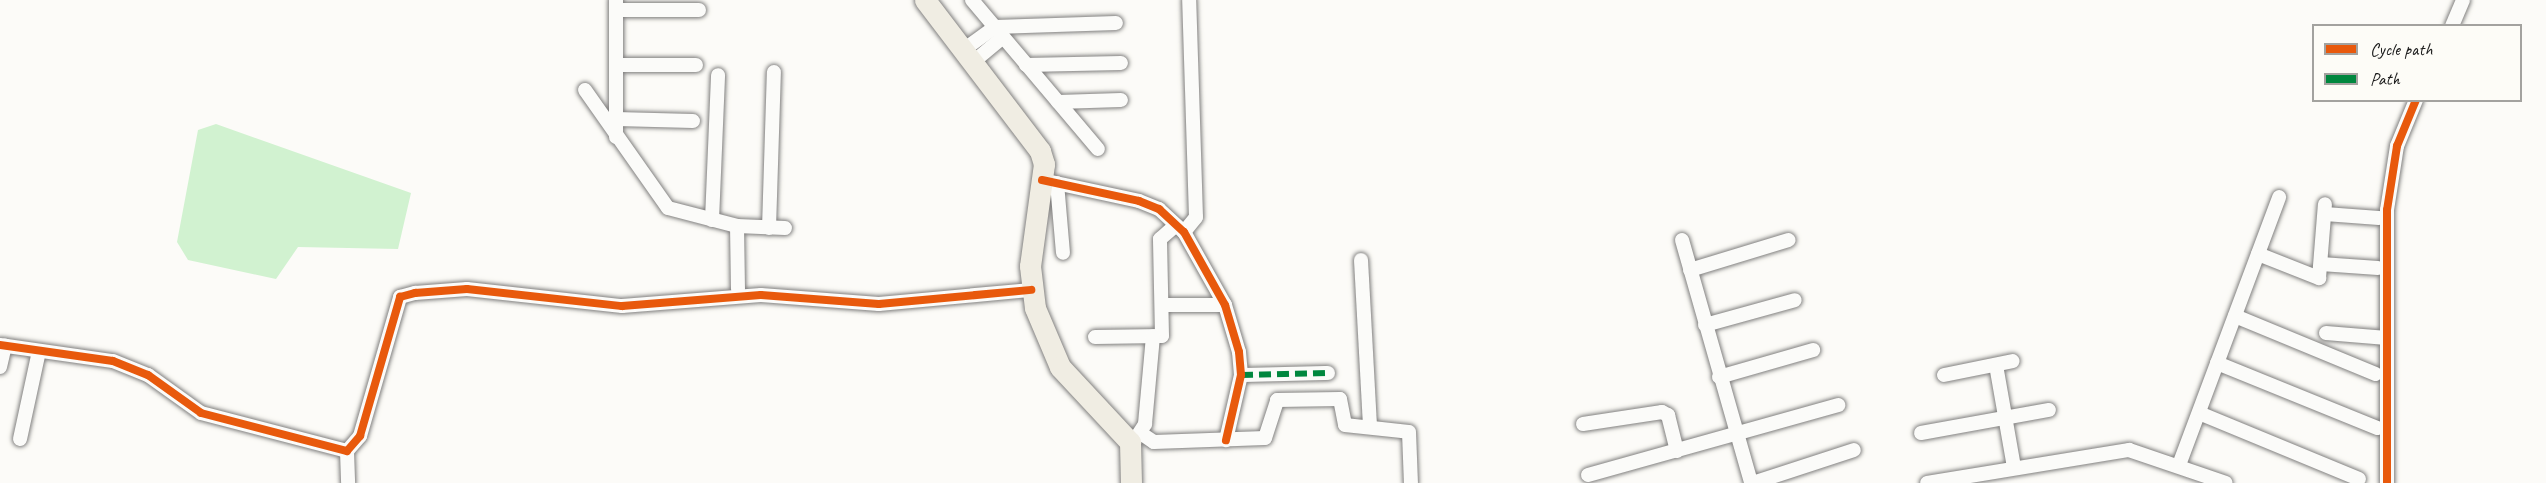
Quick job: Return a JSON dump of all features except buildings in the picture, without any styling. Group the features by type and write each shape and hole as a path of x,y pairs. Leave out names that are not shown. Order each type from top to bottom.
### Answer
{"highway":[{"path":"925,0 967,57 1034,136 1050,182 1031,290 1060,367 1136,438 1131,483"}],"street":[{"path":"972,0 1098,149"},
{"path":"1095,337 1162,336 1160,239 1180,229 1196,217 1189,0"},
{"path":"2453,24 2463,0"},
{"path":"616,137 616,5 699,10"},
{"path":"967,57 999,32 1116,23"},
{"path":"1026,64 1121,63"},
{"path":"616,64 696,65"},
{"path":"769,228 774,72"},
{"path":"712,220 718,75"},
{"path":"585,90 668,208 737,226 784,228"},
{"path":"1058,102 1121,100"},
{"path":"2387,483 2390,178 2415,102"},
{"path":"616,119 693,121"},
{"path":"1063,253 1050,182 1139,201 1159,209 1180,229 1225,305 1241,375 1226,440"},
{"path":"2179,465 2279,197"},
{"path":"2258,254 2317,279 2321,264 2325,209 2379,218"},
{"path":"737,226 738,289"},
{"path":"1682,240 1719,377 1752,483 1854,450"},
{"path":"1690,270 1789,240"},
{"path":"1361,260 1370,427"},
{"path":"2321,264 2378,268"},
{"path":"348,483 347,451 360,436 400,297 415,293 468,289 622,306 761,295 879,304 1031,290"},
{"path":"1705,325 1795,300"},
{"path":"1162,305 1225,305"},
{"path":"2235,316 2376,374"},
{"path":"2326,333 2387,338"},
{"path":"1153,336 1136,438 1154,442 1265,438 1277,400 1340,399 1345,425 1409,432 1411,483"},
{"path":"0,367 2,346 113,361 148,375 201,413 347,451"},
{"path":"1719,377 1813,350"},
{"path":"20,439 39,351"},
{"path":"1944,375 2013,362"},
{"path":"2217,363 2377,428"},
{"path":"1996,364 2013,467"},
{"path":"1241,375 1328,373"},
{"path":"1588,475 1838,405"},
{"path":"1921,433 2049,410"},
{"path":"1583,424 1662,412 1668,415 1677,451"},
{"path":"2199,413 2360,479"},
{"path":"1927,483 1994,477 2013,467 2129,450 2179,465 2224,483"}],"green space":[{"path":"216,124 411,193 398,249 298,247 276,279 188,260 177,242 198,130"}],"marked path":[{"path":"1241,375 1328,373"}],"cycle path":[{"path":"2387,483 2387,210 2397,146 2415,102"},
{"path":"1042,180 1139,201 1159,209 1184,232 1225,305 1239,352 1241,375 1226,440"},
{"path":"0,345 113,361 148,375 201,413 347,451 360,436 400,297 415,293 467,289 622,306 761,295 879,304 1031,290"}]}
